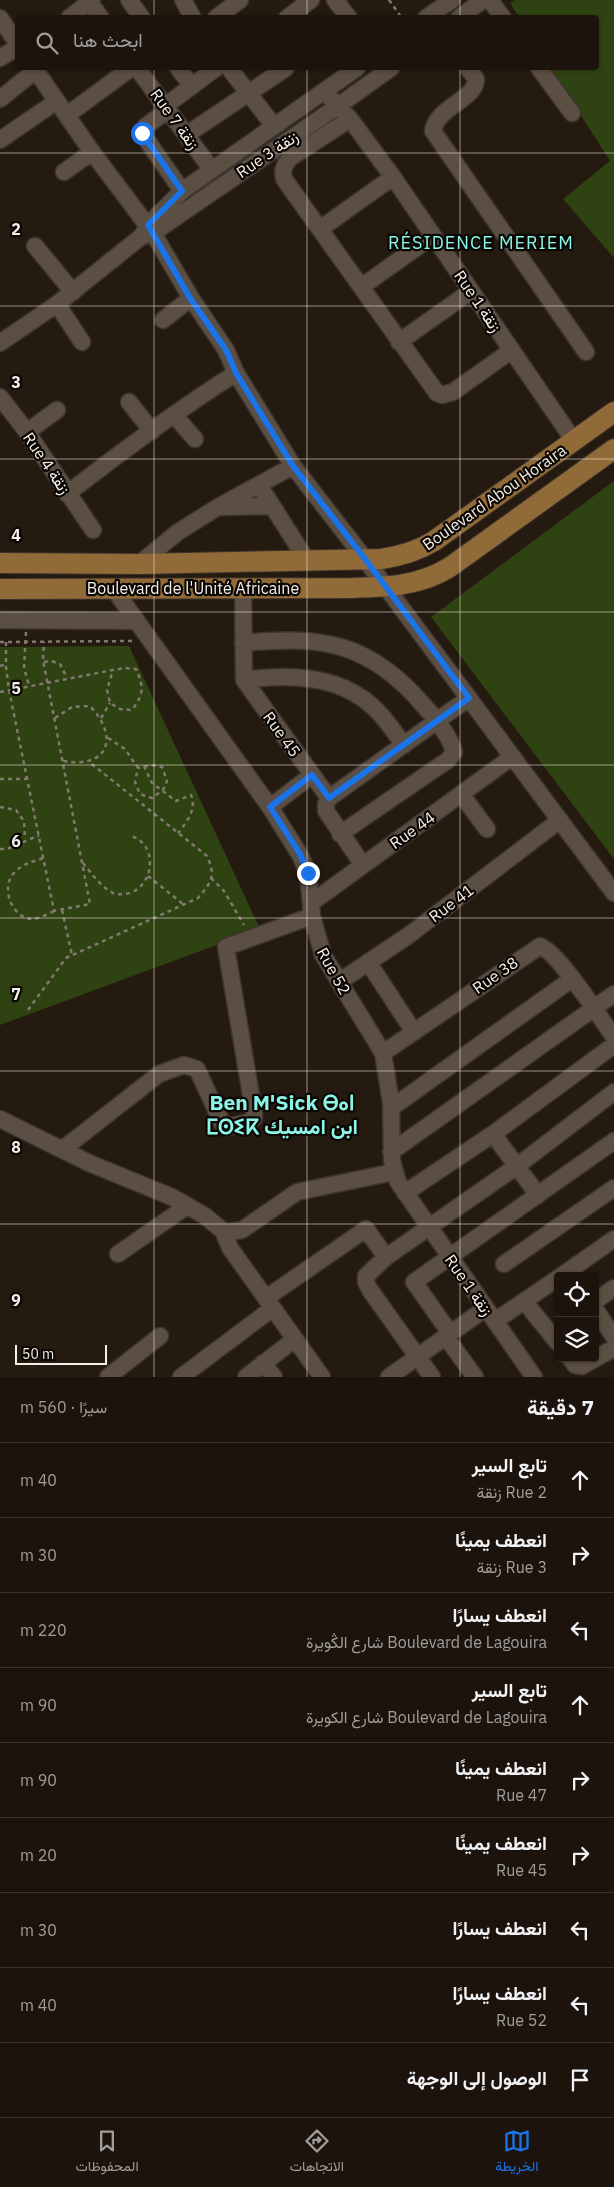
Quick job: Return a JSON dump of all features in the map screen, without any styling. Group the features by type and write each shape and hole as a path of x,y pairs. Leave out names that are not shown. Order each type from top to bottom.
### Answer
{"main road":[{"name":"Boulevard Abou Horaira","path":"365,559 401,556 425,547 614,412"},
{"name":"Boulevard Abou Horaira","path":"386,587 418,582 442,572 614,449"},
{"name":"Boulevard de l'Unité Africaine","path":"0,563 139,564 365,559"},
{"name":"Boulevard de l'Unité Africaine","path":"0,588 386,587"}],"street":[{"path":"129,0 140,15"},
{"path":"220,15 240,0"},
{"path":"291,15 312,0"},
{"path":"336,0 347,15"},
{"path":"463,15 483,0"},
{"path":"490,0 501,15"},
{"path":"73,15 90,1 99,15"},
{"path":"184,2 191,15"},
{"path":"431,15 446,6"},
{"path":"0,18 15,40"},
{"path":"0,58 15,47"},
{"path":"0,99 34,70"},
{"path":"36,70 148,231 190,298 226,350 236,373 293,466 365,559 614,893"},
{"path":"67,115 128,70"},
{"name":"Rue 7 زنقة","path":"138,70 212,170"},
{"path":"180,70 192,86"},
{"path":"182,191 143,137 143,129 213,70"},
{"path":"230,70 274,126"},
{"path":"186,135 283,70"},
{"name":"Rue 3 زنقة","path":"148,231 182,191 354,70"},
{"name":"Rue 3 زنقة","path":"0,343 73,292 148,231 338,106 388,70"},
{"path":"469,70 476,79 476,85 436,119 433,131 586,352"},
{"path":"540,70 572,113"},
{"name":"Rue 1 زنقة","path":"324,91 350,119 393,177 574,441"},
{"path":"0,140 57,101"},
{"path":"350,119 290,158 285,164 284,179 437,393 442,396 453,392 512,350"},
{"path":"64,172 92,152"},
{"path":"320,229 393,177"},
{"path":"361,287 433,236"},
{"path":"35,246 73,292"},
{"path":"399,342 471,291"},
{"path":"163,320 190,298"},
{"path":"57,304 82,342"},
{"path":"67,494 112,458 192,401 236,373"},
{"name":"Rue 4 زنقة","path":"0,397 27,432 93,530"},
{"path":"129,402 152,431"},
{"path":"27,432 57,410"},
{"path":"174,415 195,439"},
{"path":"139,564 178,532 218,507 293,466"},
{"path":"258,486 306,559"},
{"path":"218,507 272,506"},
{"name":"Rue 52","path":"113,588 270,807 304,863 318,944 383,1053 391,1108 391,1152 394,1172 405,1193"},
{"path":"244,588 244,680 268,677 293,677 340,686 371,704 404,745"},
{"path":"0,620 137,621"},
{"path":"244,643 303,640 328,643 349,649 389,669 406,684 437,722 452,745 454,752 452,756 340,834"},
{"name":"Rue 45","path":"244,680 329,798 326,804 326,811 363,865"},
{"path":"329,798 469,698"},
{"name":"Rue 44","path":"63,1149 159,1074 184,1066 197,1069 222,1122 227,1127 250,1122 254,1118 254,1112 226,947 312,909 363,865 512,756"},
{"path":"270,807 312,775"},
{"path":"461,794 487,829"},
{"name":"Rue 41","path":"339,982 409,935 560,820"},
{"name":"Rue 38","path":"383,1053 540,946 548,951 572,979 614,1037"},
{"path":"368,962 414,1032"},
{"path":"391,1108 572,979"},
{"path":"391,1152 614,994"},
{"path":"405,1193 492,1134 614,1044"},
{"path":"432,1377 366,1282 366,1276 386,1257 429,1229 517,1166 614,1092"},
{"path":"0,1119 89,1163 188,1206 212,1221 223,1231 230,1248 322,1377"},
{"path":"492,1134 538,1195"},
{"path":"475,1377 414,1282 614,1141"},
{"path":"223,1231 242,1230 292,1195 303,1190 394,1172"},
{"path":"504,1264 614,1188"},
{"name":"Rue 1 زنقة","path":"405,1193 534,1377"},
{"path":"118,1254 188,1206"},
{"path":"181,1377 269,1303 366,1229 386,1257"},
{"path":"568,1272 614,1239"},
{"path":"389,1377 448,1335 524,1301 554,1282"},
{"path":"599,1298 614,1288"},
{"path":"524,1301 554,1338"},
{"path":"599,1315 614,1337"},
{"path":"108,1377 160,1336"},
{"path":"246,1377 295,1339"},
{"path":"599,1356 614,1348"},
{"path":"573,1362 575,1365 582,1366 589,1362"},
{"path":"263,1363 274,1377"}],"path":[{"path":"389,0 400,15"},
{"path":"26,621 24,668 29,685"},
{"path":"0,642 151,641"},
{"path":"6,642 9,690 54,911"},
{"path":"43,858 22,865 12,875 7,887 11,904 20,916 33,919 54,911 90,904 44,662 44,642"},
{"path":"44,662 51,661 60,664 67,678"},
{"path":"0,666 6,664"},
{"path":"0,692 113,670 136,669 142,683 142,690 141,698 132,710 120,709 110,703"},
{"path":"101,718 110,703 107,690 113,670"},
{"path":"55,718 72,707 90,706 101,718 108,738 126,749 138,768 135,782 140,794 152,798 163,790 167,781 162,767 151,764 138,768"},
{"path":"63,761 74,763 88,761 102,753 108,738"},
{"path":"28,1010 66,958 198,898 209,885 213,870 207,856 88,761"},
{"path":"144,766 152,783 176,800 191,795 193,799 190,818 178,833"},
{"path":"0,778 27,779"},
{"path":"0,807 16,810 24,821 25,839"},
{"path":"0,848 14,848 25,839 39,836"},
{"path":"82,862 98,882 115,894 133,893 143,885 151,870 150,857 146,848 138,838 131,836"},
{"path":"148,876 183,904"},
{"path":"211,878 224,891 245,926"},
{"path":"62,910 72,955"}],"green space":[{"path":"515,0 614,0 614,258 563,199 610,161 552,70 599,70 599,15 518,15 510,3"},
{"path":"614,481 614,859 431,617"},
{"path":"129,646 260,929 0,1025 0,647"}],"district":[{"name":"RÉSIDENCE MERIEM","path":"481,243"},
{"name":"Ben M'Sick ⴱⴰⵏ ⵎⵙⵉⴽ ابن امسيك","path":"282,1115"}],"route":[{"path":"142,133 182,191 148,225 190,298 226,350 236,373 293,466 342,528 469,698 329,798 312,775 270,807 300,854 308,873"}]}
